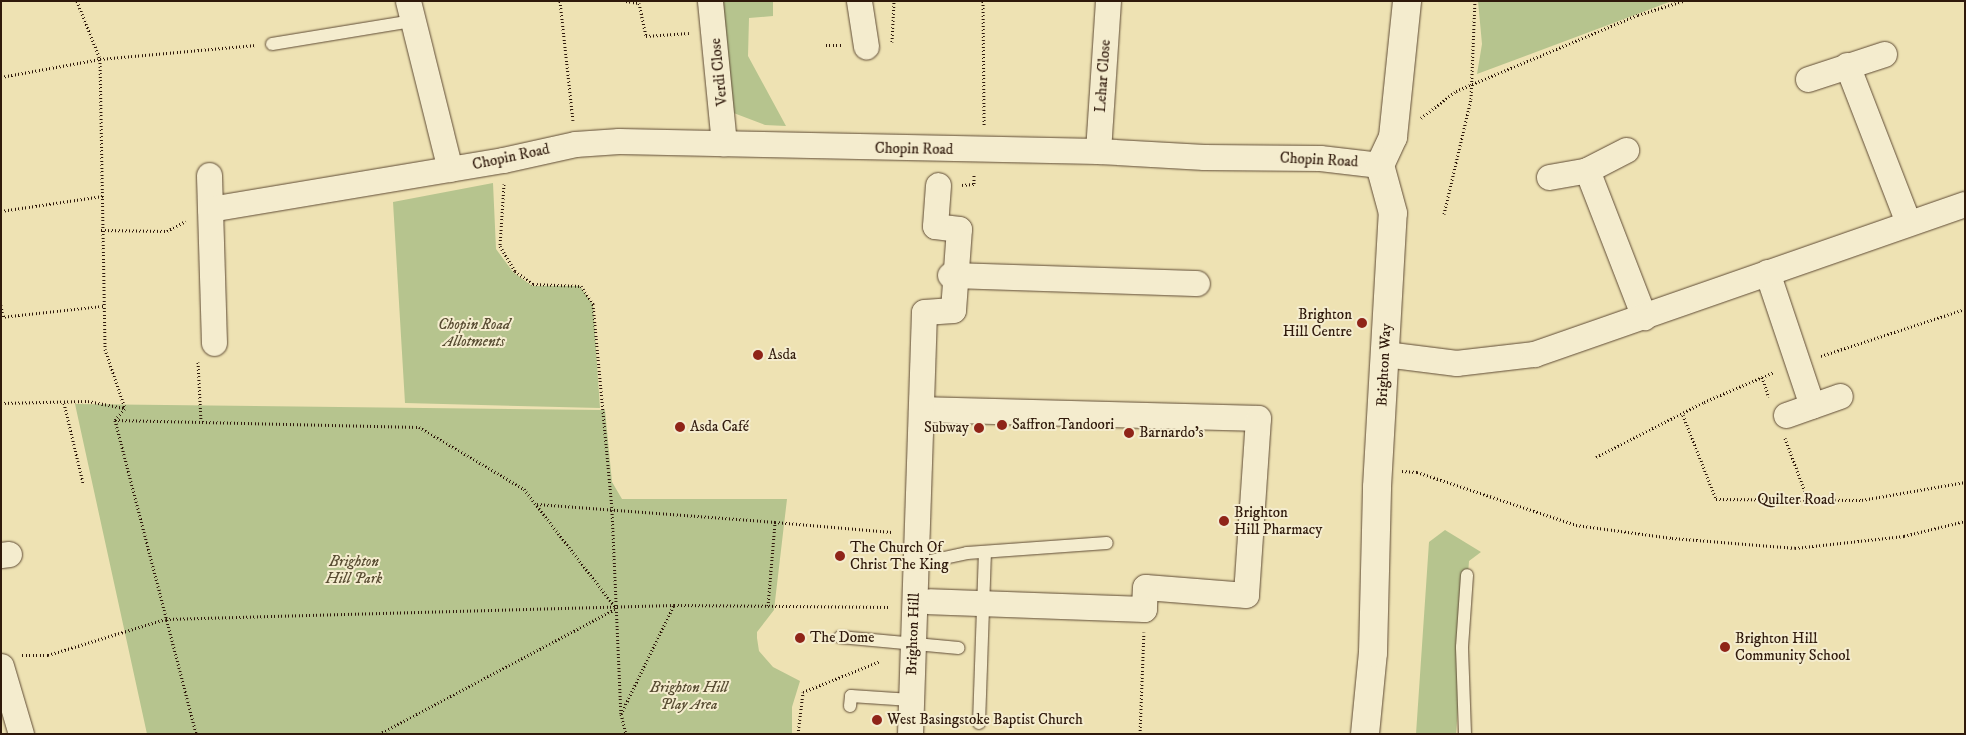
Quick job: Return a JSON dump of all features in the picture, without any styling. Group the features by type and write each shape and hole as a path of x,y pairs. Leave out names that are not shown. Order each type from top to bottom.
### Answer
{"street":[{"name":"Verdi Close","path":"710,1 724,143"},
{"path":"858,1 866,46"},
{"name":"Lehar Close","path":"1098,151 1108,1"},
{"path":"1380,165 1393,137 1407,1"},
{"name":"Chopin Road","path":"411,11 450,169"},
{"path":"1808,78 1884,54"},
{"path":"1847,66 1908,222"},
{"name":"Chopin Road","path":"210,209 450,169 575,144 619,141 1098,151 1204,158 1320,158 1380,165"},
{"path":"1549,177 1587,170 1626,150"},
{"name":"Brighton Way","path":"1366,734 1373,654 1377,487 1393,213 1380,165"},
{"path":"1587,170 1644,317"},
{"path":"209,175 214,343"},
{"path":"938,185 935,226 959,229 953,276 1197,284"},
{"path":"1385,354 1456,363 1534,354 1644,317 1908,222 1965,204"},
{"path":"1767,272 1812,406"},
{"name":"Brighton Hill","path":"910,734 924,312 953,310 953,276"},
{"path":"1786,415 1840,396"},
{"path":"921,409 1258,418 1246,595 1145,587 1144,609 930,601"},
{"path":"8,674 21,734"}],"lane":[{"path":"272,44 411,11"},
{"path":"916,564 985,552 1107,542"},
{"path":"979,723 985,552"},
{"path":"1465,734 1462,647 1467,575"},
{"path":"840,637 958,648"},
{"path":"850,706 851,696 911,700"}],"path":[{"path":"77,1 100,59 105,349 125,408"},
{"path":"560,1 574,128"},
{"path":"626,1 639,3 646,36 714,31"},
{"path":"983,1 984,133"},
{"path":"1444,214 1471,99 1476,1"},
{"path":"1421,118 1456,91 1638,15 1683,1"},
{"path":"1,77 100,59 272,44"},
{"path":"504,182 500,246 515,271 533,284 580,286 593,304 612,510 620,714 626,734"},
{"path":"1,211 103,196"},
{"path":"102,230 167,231"},
{"path":"1,305 2,317 103,306"},
{"path":"1596,457 1733,389 1797,364 1965,309"},
{"path":"201,421 198,342 214,343"},
{"path":"1,403 64,404 88,401 125,408"},
{"path":"64,404 83,483"},
{"path":"115,420 125,408"},
{"name":"Quilter Road","path":"1683,415 1716,499 1862,500 1965,482"},
{"path":"115,420 419,427 524,489 616,608"},
{"path":"115,420 196,734"},
{"path":"1397,471 1418,472 1576,525 1672,538 1795,548 1904,536 1965,521"},
{"path":"536,504 918,535"},
{"path":"768,606 775,522"},
{"path":"8,674 48,655 166,619 674,605 900,607"},
{"path":"620,714 674,605"},
{"path":"379,734 616,608"},
{"path":"1140,734 1144,609"},
{"path":"798,734 803,692 884,659"}],"green space":[{"path":"715,1 773,1 773,16 749,18 748,56 786,126 765,125 731,112"},
{"path":"1478,1 1672,1 1477,74 1482,44"},
{"name":"Chopin Road Allotments","path":"493,183 496,249 513,272 532,286 580,286 593,305 600,408 405,403 393,202"},
{"name":"Brighton Hill Park","path":"75,404 605,410 612,482 622,499 787,499 774,610 757,632 757,638 759,651 773,667 800,681 792,707 792,734 147,734"},
{"path":"1445,530 1481,552 1469,561 1456,734 1416,734 1429,542"}],"place":[{"name":"Brighton Hill Centre","path":"1362,323"},
{"name":"Asda","path":"758,355"},
{"name":"Saffron Tandoori","path":"1002,425"},
{"name":"Asda Café","path":"680,427"},
{"name":"Subway","path":"979,428"},
{"name":"Barnardo's","path":"1129,433"},
{"name":"Brighton Hill Pharmacy","path":"1224,521"},
{"name":"The Church Of Christ The King","path":"840,556"},
{"name":"The Dome","path":"800,638"},
{"name":"Brighton Hill Community School","path":"1725,647"},
{"name":"West Basingstoke Baptist Church","path":"877,720"}],"park label":[{"name":"Brighton Hill Play Area","path":"689,696"}]}
